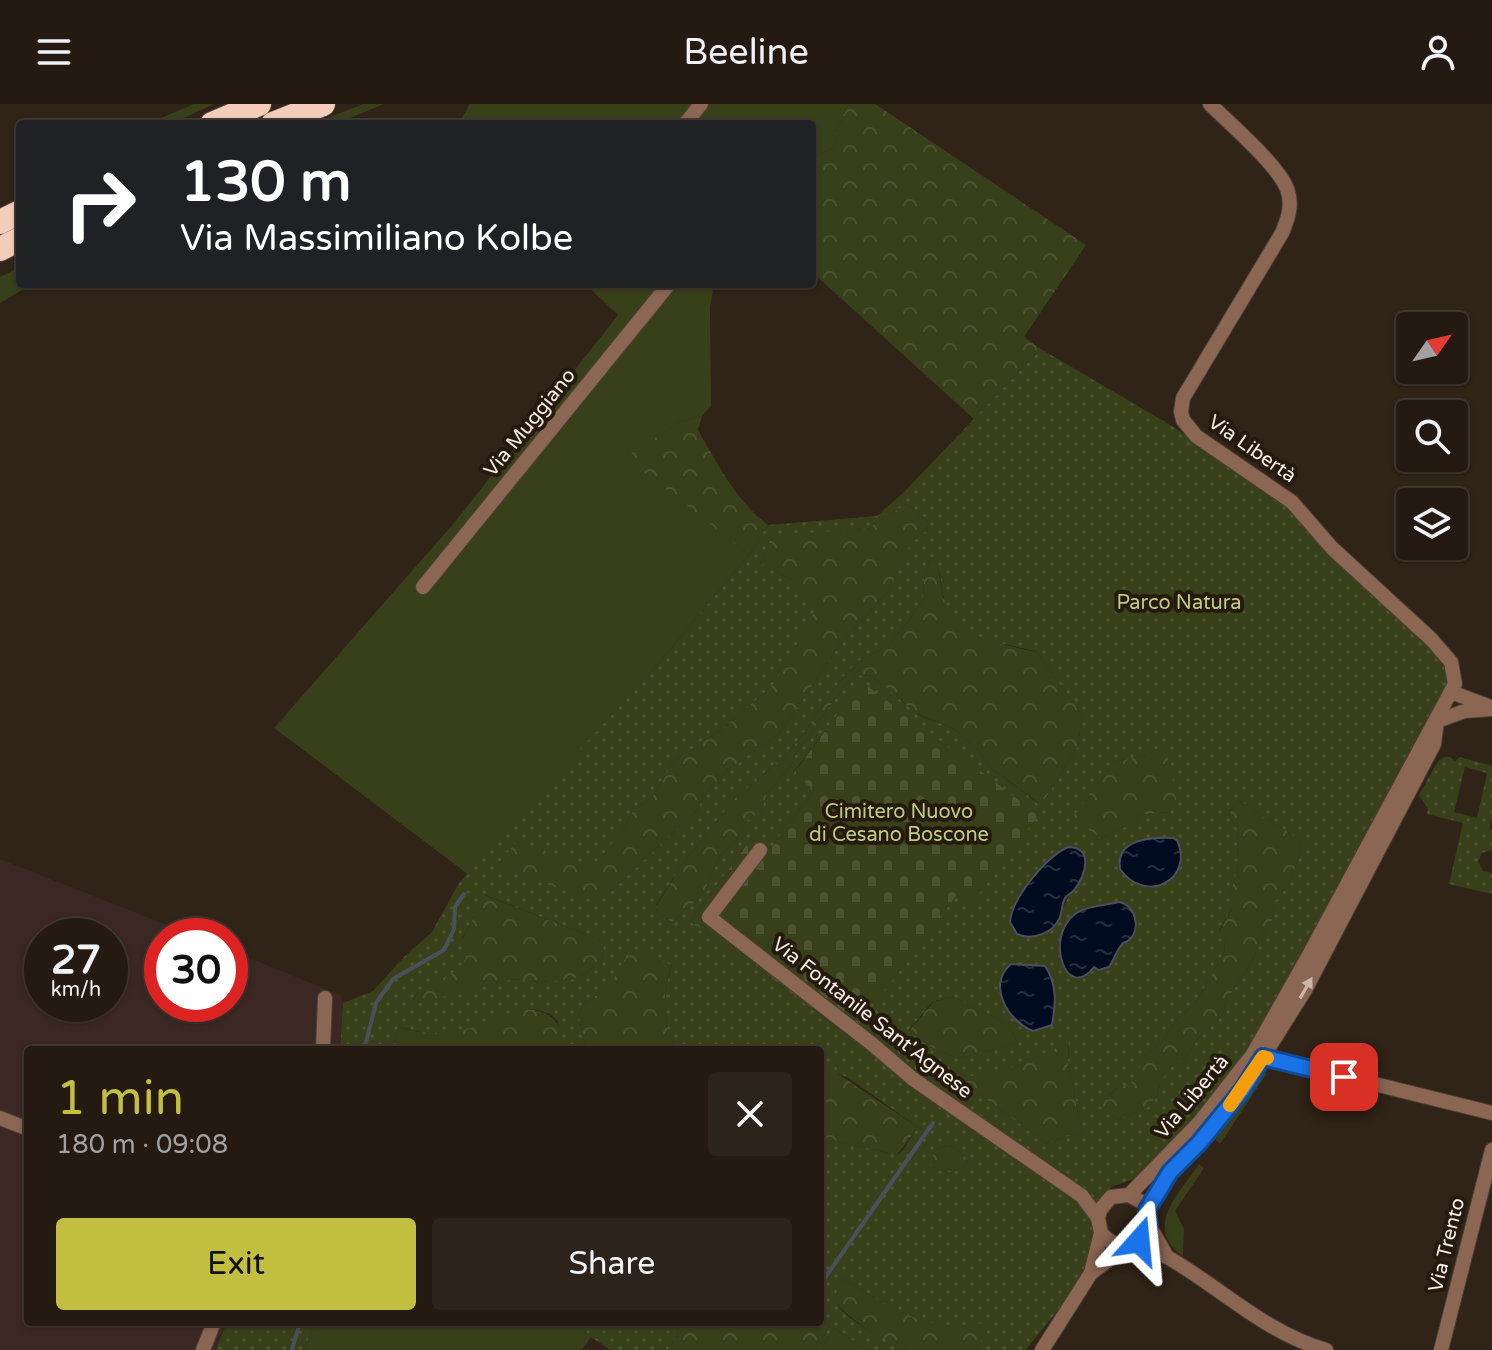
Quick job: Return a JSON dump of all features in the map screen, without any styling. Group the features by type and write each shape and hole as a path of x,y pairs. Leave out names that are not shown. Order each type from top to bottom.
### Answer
{"highway":[{"path":"221,120 259,104"},
{"path":"283,120 323,104"}],"street":[{"path":"688,120 701,104"},
{"name":"Via Libertà","path":"1148,1218 1170,1172 1217,1121 1305,990 1434,744 1437,721 1451,692 1455,675 1451,662 1431,639 1332,548 1292,502 1196,436 1183,420 1183,398 1282,233 1290,210 1287,189 1278,174 1210,104"},
{"name":"Via Muggiano","path":"423,587 666,288"},
{"path":"1451,692 1492,708"},
{"path":"1437,721 1465,711 1492,708"},
{"name":"Via Fontanile Sant'Agnese","path":"760,850 709,917 872,1044 888,1060 1082,1196"},
{"path":"323,1046 325,998"},
{"path":"1258,1056 1492,1113"},
{"name":"Via Libertà","path":"1129,1195 1258,1056"},
{"path":"0,1118 24,1127"},
{"name":"Via Trento","path":"1441,1350 1492,1150"},
{"path":"1082,1196 1129,1195 1143,1203 1167,1257"},
{"path":"1042,1350 1091,1273 1101,1233 1098,1218 1082,1196"},
{"path":"1098,1218 1104,1203 1111,1197"},
{"path":"1091,1273 1143,1236 1148,1218"},
{"path":"1101,1233 1112,1243 1130,1245 1167,1257 1256,1317 1292,1337 1326,1350"},
{"path":"203,1350 212,1326"}],"shaded area":[{"path":"0,859 149,918 144,918 144,1022 248,1022 248,957 340,995 343,1003 340,1046 24,1046 24,1326 225,1326 216,1350 0,1350"}],"green space":[{"path":"194,104 214,104 180,120 156,120"},
{"path":"363,104 384,104 346,120 322,120"},
{"path":"470,104 849,104 837,129 834,148 816,155 816,120 461,120"},
{"path":"849,104 875,104 1086,245 1024,337 1041,349 974,419 816,276 816,155 834,148 837,129"},
{"path":"16,269 16,288 25,288 0,303 0,277"},
{"path":"589,288 713,288 710,307 711,406 702,416 679,422 626,457 749,555 657,665 469,875 274,728 454,523 618,315"},
{"name":"Parco Natura","path":"1041,349 1172,426 1275,494 1444,658 1449,675 1439,708 1249,1052 1195,1119 1137,1178 1111,1187 1092,1219 1094,1236 1084,1271 1026,1350 975,1350 993,1321 971,1325 931,1323 878,1300 842,1278 834,1298 840,1307 856,1322 904,1350 867,1350 834,1328 821,1350 816,1350 830,1326 824,1324 824,1147 832,1140 897,1155 918,1127 847,1077 838,1074 839,1063 824,1078 824,1046 674,1046 665,1008 672,965 632,948 607,989 585,1002 578,1014 585,1046 567,1046 560,1035 558,1022 552,1015 525,1009 467,1029 430,1034 398,1027 395,1046 340,1046 343,1003 373,991 432,932 459,883 657,665 749,555 768,525 877,516 904,492","holes":["906,504 926,518 928,530 912,542 887,592 840,645 778,735 727,770 708,791 696,811 612,891 598,902 496,866 517,841 592,867 622,831 634,809 651,799 674,761 726,726 775,683 816,609 794,581 760,563 772,535 867,529","932,557 949,613 957,623 981,637 1037,652 1082,715 1078,746 1046,798 1038,803 992,769 977,749 954,729 917,714 872,676 861,675 846,684 797,752 791,766 767,793 762,809 745,823 737,840 719,857 696,901 672,922 658,913 656,905 682,865 734,799 791,750 846,673 860,660 888,646 923,599 924,574","862,682 1039,815 970,906 956,896 868,1013 890,1031 869,1059 847,1043 850,1037 690,921 751,839 768,851 814,790 793,773","1162,746 1170,762 1176,799 1169,812 1140,815 1129,825 1101,838 1071,819 1114,762 1147,755","1239,801 1298,839 1302,843 1292,876 1274,902 1272,922 1261,936 1253,960 1226,1002 1223,1014 1197,1039 1187,1057 1170,1068 1157,1096 1147,1108 1117,1120 1101,1106 1103,1102 1113,1091 1131,1083 1146,1055 1162,1042 1177,1019 1196,1002 1224,953 1225,939 1219,931 1232,908 1230,894 1238,865 1238,831 1229,816 1232,807","1173,838 1159,886 1147,888 1120,857 1136,843","1058,852 1085,872 1060,917 1016,901","485,895 603,941 604,957 588,972 574,979 538,982 513,979 411,1005 417,993 460,967 467,950 463,937","1095,908 1122,944 1114,960 1094,967 1085,910","1024,965 1037,965 1053,1005 1054,1016","951,997 1003,1022 1017,1043 961,1058 926,1044 909,1030 932,1002","1069,1042 1068,1063 1082,1132 1046,1143 968,1086 962,1078 1020,1065","954,1147 968,1159 966,1165 951,1172 937,1169 928,1162 938,1148"]},
{"path":"702,416 698,430 720,468 746,505 768,525 749,555 625,457 679,422"},
{"path":"906,504 926,518 928,530 912,543 887,592 840,645 778,735 727,770 708,791 696,811 612,891 598,903 495,866 517,841 622,831 634,809 651,799 674,761 726,726 775,683 794,581 760,563 772,534 867,529"},
{"path":"932,557 938,566 943,598 1005,645 1037,652 1082,715 1078,746 1046,798 1039,803 992,769 977,749 954,729 916,713 872,676 861,675 846,684 797,752 791,766 767,793 762,809 745,823 737,840 719,857 696,901 672,922 658,913 656,906 682,865 734,799 791,750 846,673 860,660 888,646 907,623 923,599 924,574"},
{"name":"Cimitero Nuovo di Cesano Boscone","path":"862,681 1039,815 970,907 956,897 868,1013 891,1030 869,1060 846,1043 850,1037 690,921 751,839 768,851 814,790 793,774"},
{"path":"1162,745 1170,762 1177,799 1169,812 1140,815 1129,825 1101,838 1070,819 1114,762 1147,755"},
{"path":"1450,757 1455,761 1460,757 1492,766 1492,817 1489,829 1492,830 1492,850 1482,853 1478,861 1483,871 1492,873 1492,894 1449,884 1463,823 1427,814 1428,809 1419,795 1438,761","holes":["1465,767 1487,773 1477,818 1454,812"]},
{"path":"1239,801 1302,843 1292,876 1274,903 1272,922 1261,936 1253,960 1226,1002 1223,1014 1197,1039 1187,1057 1160,1084 1157,1096 1147,1108 1117,1120 1101,1107 1105,1098 1122,1085 1146,1055 1162,1042 1177,1019 1196,1002 1224,953 1225,939 1219,932 1232,909 1230,894 1238,860 1238,831 1229,816 1232,807"},
{"path":"484,895 603,941 604,957 588,972 574,979 538,982 513,979 410,1006 417,993 463,938"},
{"path":"632,947 672,964 665,1007 674,1046 585,1046 578,1014 585,1002 602,992"},
{"path":"951,997 1003,1022 1017,1043 961,1058 933,1048 909,1031 933,1002"},
{"path":"525,1009 536,1011 555,1020 567,1046 395,1046 398,1027 448,1032"},
{"path":"1069,1041 1068,1063 1082,1132 1046,1143 968,1086 961,1077 1020,1065"},
{"path":"840,1062 838,1074 918,1127 897,1155 832,1140 824,1147 824,1078"},
{"path":"1267,1073 1220,1144 1215,1139 1259,1075"},
{"path":"954,1147 968,1159 966,1165 946,1172 927,1162 938,1148"},
{"path":"1199,1164 1204,1168 1175,1211 1184,1229 1183,1256 1171,1245 1165,1223 1174,1200"},
{"path":"842,1278 896,1309 932,1322 951,1325 994,1320 975,1350 905,1350 866,1328 838,1305 833,1298"},
{"path":"824,1324 830,1326 816,1350 668,1350 679,1326"},
{"path":"225,1326 313,1326 304,1350 216,1350"},
{"path":"313,1326 576,1326 591,1337 582,1350 304,1350"},
{"path":"575,1326 679,1326 668,1350 610,1350"},
{"path":"834,1328 867,1350 821,1350"}],"water":[{"path":"1145,839 1177,840 1181,854 1179,866 1174,876 1165,883 1142,886 1120,869 1123,851 1129,846"},
{"path":"1068,847 1082,852 1084,870 1078,884 1064,900 1057,923 1036,936 1017,934 1010,922 1023,890 1050,860"},
{"path":"1119,902 1133,912 1136,923 1133,935 1121,945 1109,967 1099,970 1094,967 1084,976 1075,977 1062,963 1061,937 1066,924 1080,911"},
{"path":"1011,964 1045,966 1052,979 1054,994 1052,1025 1033,1031 1008,1011 1000,992 1000,982"}],"waterway":[{"path":"365,1046 376,1003 393,979 444,950 454,929 455,907 464,894"},
{"path":"824,1279 933,1123"},
{"path":"292,1350 299,1326"}],"slow traffic":[{"path":"1230,1105 1263,1057 1267,1058"}],"route":[{"path":"1139,1241 1149,1225 1147,1210 1170,1172 1199,1143 1243,1089 1263,1057 1344,1077"}]}
